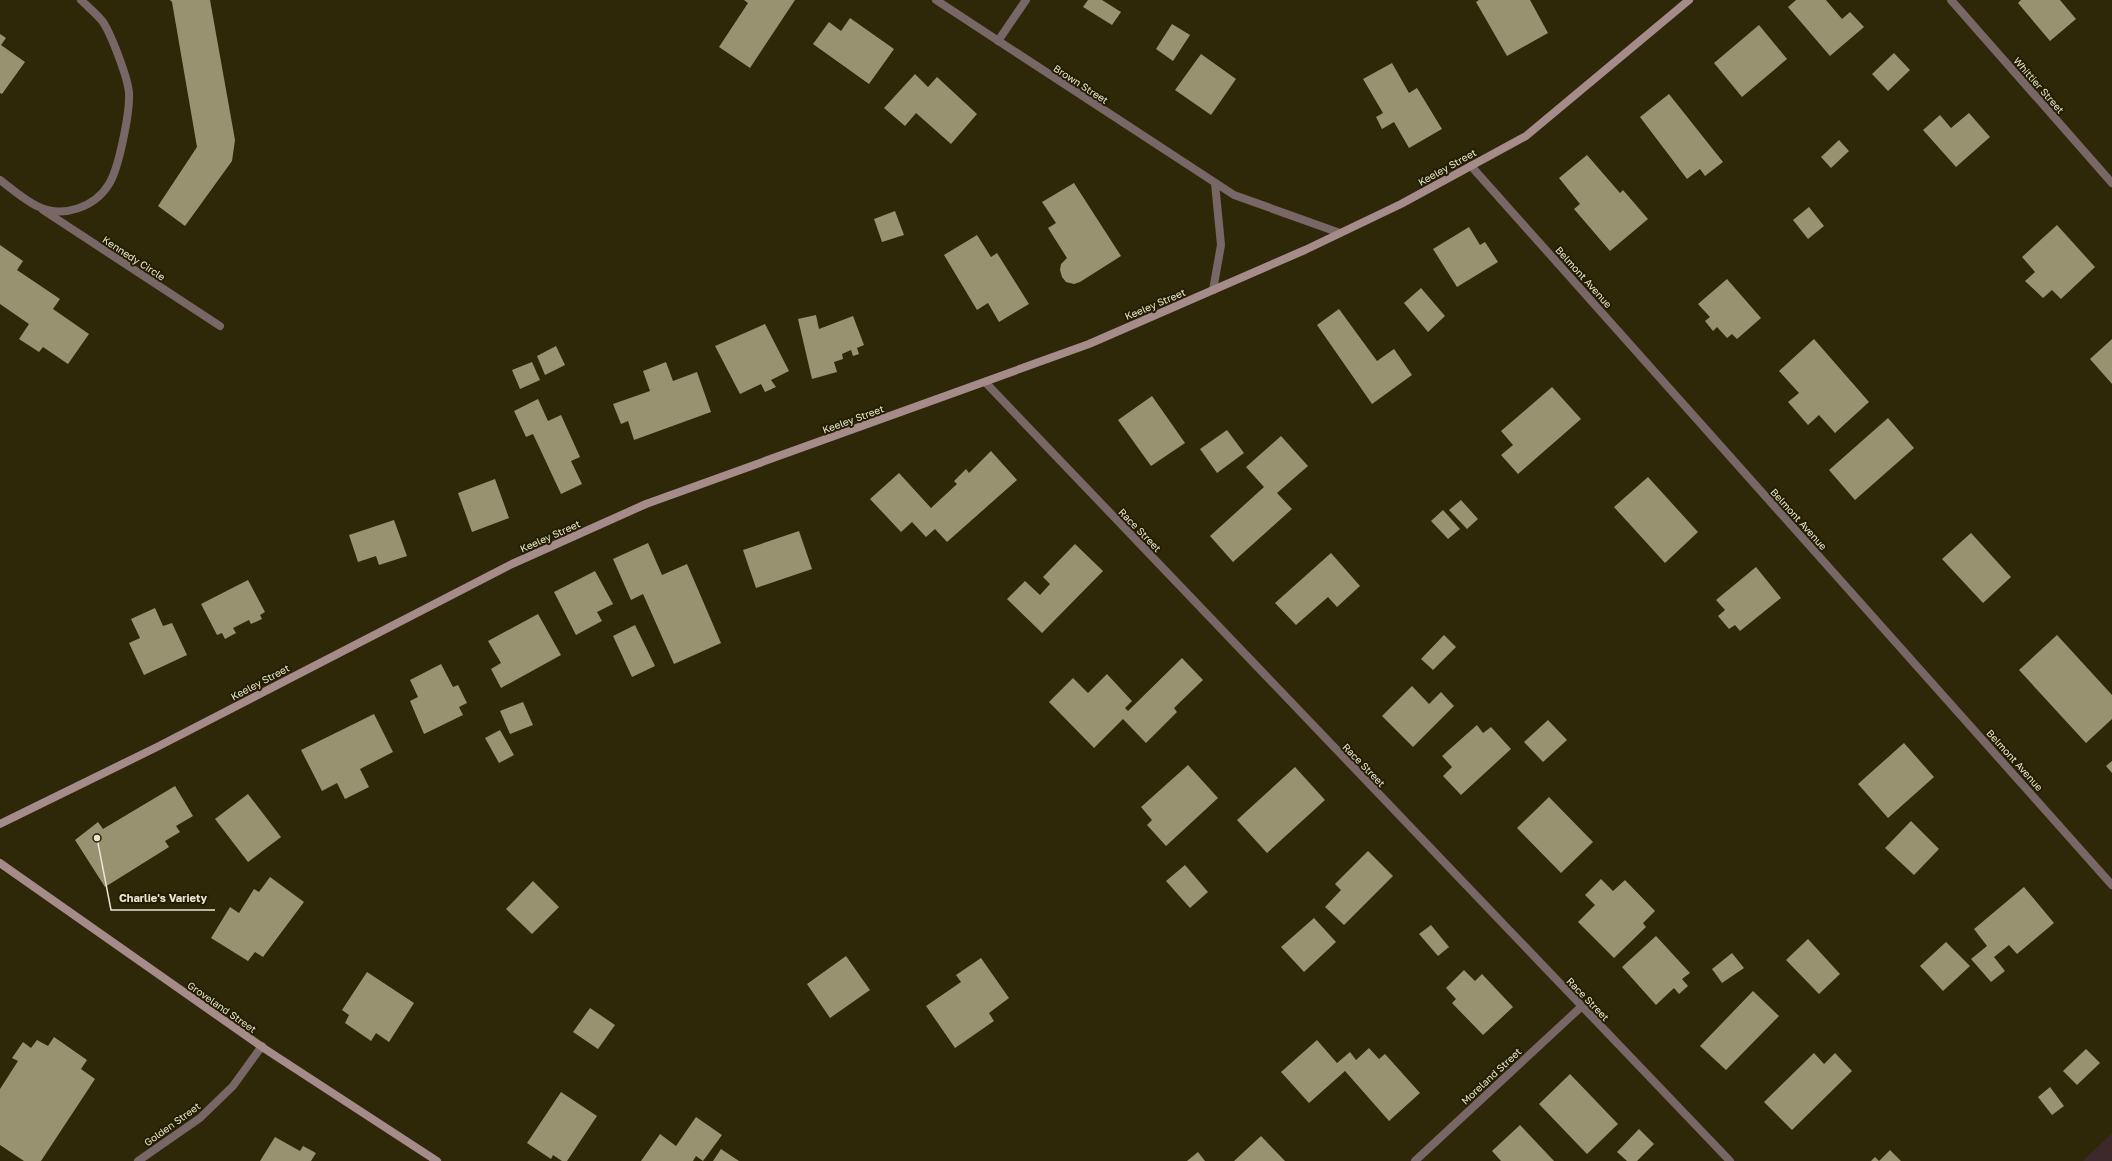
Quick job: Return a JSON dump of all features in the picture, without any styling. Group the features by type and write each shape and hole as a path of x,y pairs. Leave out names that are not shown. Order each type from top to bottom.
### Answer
{"street":[{"name":"Kennedy Circle","path":"38,207 69,211 79,209 94,200 109,184 119,156 125,128 129,92 120,61 103,22 81,0"},
{"name":"Brown Street","path":"936,0 1234,195 1340,233"},
{"path":"998,41 1026,0"},
{"name":"Keeley Street","path":"0,824 157,747 519,561 646,504 1089,344 1213,290 1401,204 1526,136 1689,0"},
{"name":"Whittier Street","path":"1951,0 2112,183"},
{"name":"Belmont Avenue","path":"1471,166 2112,885"},
{"name":"Kennedy Circle","path":"0,180 38,207 220,326"},
{"path":"1213,290 1221,245 1215,183"},
{"name":"Race Street","path":"984,382 1730,1161"},
{"name":"Groveland Street","path":"0,864 262,1046 437,1161"},
{"name":"Moreland Street","path":"1415,1161 1582,1006"},
{"name":"Golden Street","path":"138,1161 200,1118 233,1086 262,1046"}],"shaded area":[{"path":"2112,1133 2112,1161 2083,1161"}],"building":[{"path":"170,0 210,0 235,140 232,161 185,226 158,206 197,147 172,2"},
{"path":"744,0 795,0 750,68 719,47 748,3"},
{"path":"1088,0 1102,0 1121,12 1112,25 1083,7"},
{"path":"1479,0 1530,0 1548,33 1507,56 1476,2"},
{"path":"1796,0 1826,0 1842,19 1850,12 1864,27 1830,56 1788,7"},
{"path":"2021,0 2060,0 2076,19 2050,41 2018,3"},
{"path":"850,18 894,49 869,84 813,44 829,22 841,31"},
{"path":"1172,24 1190,35 1173,61 1156,49"},
{"path":"1759,25 1787,59 1742,97 1714,63"},
{"path":"0,34 6,38 1,45 25,62 2,94 0,93"},
{"path":"1894,53 1910,70 1888,91 1872,74"},
{"path":"1201,54 1236,79 1211,115 1175,90"},
{"path":"1392,63 1409,93 1417,88 1442,129 1409,148 1394,122 1382,129 1376,117 1383,113 1363,79"},
{"path":"915,74 928,87 937,77 977,114 951,144 916,113 905,126 884,108"},
{"path":"1669,94 1723,162 1705,176 1700,169 1687,179 1640,117"},
{"path":"1969,113 1990,137 1956,167 1923,130 1940,115 1951,128"},
{"path":"1839,140 1849,151 1831,168 1821,157"},
{"path":"1587,155 1620,193 1623,190 1648,219 1610,251 1574,209 1580,204 1559,178"},
{"path":"1074,183 1121,256 1080,282 1074,284 1066,282 1062,277 1060,270 1061,264 1067,258 1048,228 1056,223 1042,202"},
{"path":"1809,207 1824,226 1808,239 1793,220"},
{"path":"895,211 904,235 882,242 874,219"},
{"path":"2057,225 2095,267 2061,299 2052,290 2043,298 2025,281 2035,272 2022,257"},
{"path":"1469,227 1480,245 1485,242 1498,262 1457,287 1433,249"},
{"path":"977,235 991,257 997,253 1029,304 999,322 988,303 977,310 944,255"},
{"path":"0,245 23,261 17,270 60,299 53,309 89,334 68,364 43,347 39,352 19,339 29,324 0,304"},
{"path":"1727,279 1761,318 1737,339 1732,334 1727,338 1717,327 1713,331 1705,321 1710,317 1698,304"},
{"path":"1421,288 1445,316 1428,332 1404,303"},
{"path":"1339,309 1377,361 1394,349 1412,375 1372,404 1317,325"},
{"path":"816,315 819,329 853,316 864,345 857,348 859,354 853,356 851,350 842,354 843,359 834,362 837,372 812,379 798,319"},
{"path":"765,324 789,371 771,380 776,387 765,392 761,384 740,394 715,346"},
{"path":"1814,339 1869,402 1835,433 1819,415 1808,425 1788,402 1799,393 1779,371"},
{"path":"2112,339 2112,384 2090,359"},
{"path":"556,346 565,365 545,375 537,356"},
{"path":"532,362 540,380 520,389 512,370"},
{"path":"666,362 673,381 697,372 711,412 634,440 628,421 621,424 613,404 650,391 643,371"},
{"path":"1552,387 1581,419 1518,474 1501,455 1513,445 1501,431"},
{"path":"1152,396 1185,443 1151,466 1118,420"},
{"path":"538,399 548,421 561,415 580,457 571,461 582,484 561,494 533,434 526,437 514,411"},
{"path":"1888,418 1914,448 1855,500 1829,470"},
{"path":"1227,430 1244,453 1217,473 1200,449"},
{"path":"1281,436 1308,466 1277,493 1292,509 1233,562 1210,536 1264,487 1246,467"},
{"path":"991,451 1017,480 947,542 935,529 926,537 912,522 901,532 870,499 899,473 931,508 957,484 954,481 966,469 969,473"},
{"path":"1648,477 1698,532 1665,563 1614,507"},
{"path":"495,479 509,518 472,532 458,493"},
{"path":"1461,500 1478,519 1467,529 1449,510"},
{"path":"1443,510 1460,529 1448,539 1431,521"},
{"path":"394,520 407,556 379,565 376,556 358,562 349,535"},
{"path":"799,531 812,569 756,588 743,550"},
{"path":"1971,533 2011,577 1983,603 1942,559"},
{"path":"648,543 662,575 687,564 721,643 674,664 643,594 631,600 613,559"},
{"path":"1075,544 1103,571 1042,633 1007,599 1025,581 1040,595 1050,584 1043,577"},
{"path":"1331,553 1360,586 1337,607 1328,597 1296,625 1275,603"},
{"path":"1756,567 1781,598 1740,631 1735,625 1729,629 1718,616 1725,610 1716,600"},
{"path":"595,571 613,604 597,612 602,621 576,635 554,592"},
{"path":"248,580 265,612 260,615 262,619 251,624 249,620 233,628 236,633 225,639 222,633 217,635 201,604"},
{"path":"155,608 163,626 172,623 187,655 144,675 129,643 140,638 131,619"},
{"path":"538,614 561,655 501,688 491,669 501,663 488,641"},
{"path":"635,625 655,666 632,677 613,636"},
{"path":"1444,635 1456,647 1433,670 1421,659"},
{"path":"2057,635 2112,695 2112,719 2086,743 2019,670"},
{"path":"1182,658 1203,680 1174,708 1177,712 1146,743 1123,719 1094,748 1049,702 1073,678 1088,693 1107,674 1132,701 1125,708 1128,711"},
{"path":"441,664 453,687 458,685 467,703 459,707 463,715 424,734 410,701 418,697 410,680"},
{"path":"1412,686 1429,704 1441,692 1454,706 1413,747 1382,716"},
{"path":"523,702 533,725 510,734 500,711"},
{"path":"374,714 393,752 360,769 369,787 345,799 337,783 322,791 301,750"},
{"path":"1548,720 1567,740 1543,762 1524,742"},
{"path":"1477,725 1483,733 1491,727 1511,749 1461,795 1443,776 1452,767 1442,756"},
{"path":"500,730 514,755 499,763 485,738"},
{"path":"1904,743 1934,777 1888,818 1858,784"},
{"path":"2112,761 2112,773 2106,766"},
{"path":"1188,765 1218,798 1166,846 1147,825 1152,820 1141,807"},
{"path":"1295,767 1325,800 1267,853 1237,820"},
{"path":"175,786 193,816 176,826 180,832 165,841 169,847 105,887 75,840 98,822 103,829"},
{"path":"248,794 281,837 248,862 215,819"},
{"path":"1549,797 1593,842 1561,873 1517,828"},
{"path":"1911,821 1939,849 1914,875 1885,848"},
{"path":"1368,851 1393,876 1344,925 1325,907 1341,890 1335,884"},
{"path":"1185,865 1208,892 1190,908 1166,881"},
{"path":"270,877 304,902 263,957 255,952 248,961 211,938 230,907 239,913 254,889 259,892"},
{"path":"1601,879 1613,891 1625,880 1655,911 1643,923 1646,927 1614,958 1578,922 1595,905 1585,895"},
{"path":"533,881 559,907 532,934 506,909"},
{"path":"2024,887 2054,923 2017,954 2009,945 1994,957 2005,971 1991,982 1971,959 1987,946 1974,929"},
{"path":"1314,918 1336,942 1304,972 1281,947"},
{"path":"1431,925 1449,947 1438,956 1419,934"},
{"path":"1656,936 1690,973 1682,979 1688,986 1679,994 1674,988 1656,1005 1622,967"},
{"path":"1808,939 1840,974 1819,994 1786,960"},
{"path":"1946,942 1970,966 1943,991 1920,966"},
{"path":"1732,953 1744,968 1722,983 1712,969"},
{"path":"846,956 870,990 830,1018 807,984"},
{"path":"981,958 1009,998 989,1013 994,1021 955,1048 926,1006 961,982 956,975"},
{"path":"1464,970 1475,981 1482,974 1513,1007 1483,1035 1452,1003 1456,999 1446,988"},
{"path":"367,972 414,1003 389,1042 376,1033 371,1041 345,1023 349,1015 342,1010"},
{"path":"1753,991 1779,1016 1726,1070 1700,1046"},
{"path":"590,1008 615,1025 598,1049 573,1032"},
{"path":"54,1037 87,1060 81,1069 95,1079 41,1161 24,1161 0,1145 0,1089 18,1061 12,1058 23,1042 31,1048 37,1040 48,1046"},
{"path":"1317,1040 1337,1063 1350,1052 1356,1060 1369,1048 1379,1059 1385,1054 1420,1093 1389,1121 1345,1071 1309,1103 1281,1072"},
{"path":"2086,1049 2100,1063 2077,1085 2063,1071"},
{"path":"1814,1053 1824,1064 1835,1053 1852,1071 1792,1130 1764,1102"},
{"path":"1570,1074 1618,1124 1587,1154 1539,1104"},
{"path":"2050,1087 2064,1106 2052,1115 2038,1097"},
{"path":"561,1092 597,1116 567,1161 562,1161 553,1155 551,1159 527,1143"},
{"path":"696,1117 722,1135 703,1161 696,1156 693,1161 641,1161 660,1134 676,1146"},
{"path":"1520,1125 1554,1161 1501,1161 1492,1151"},
{"path":"1639,1129 1654,1144 1637,1161 1627,1161 1617,1152"},
{"path":"1261,1136 1285,1161 1234,1161"},
{"path":"275,1137 300,1151 303,1146 316,1153 311,1161 260,1161"},
{"path":"721,1149 739,1161 713,1161"},
{"path":"1890,1150 1901,1161 1879,1161"},
{"path":"1198,1152 1205,1161 1187,1161"},
{"path":"1875,1157 1879,1161 1871,1161"}],"place":[{"name":"Charlie's Variety","path":"97,838"}]}
